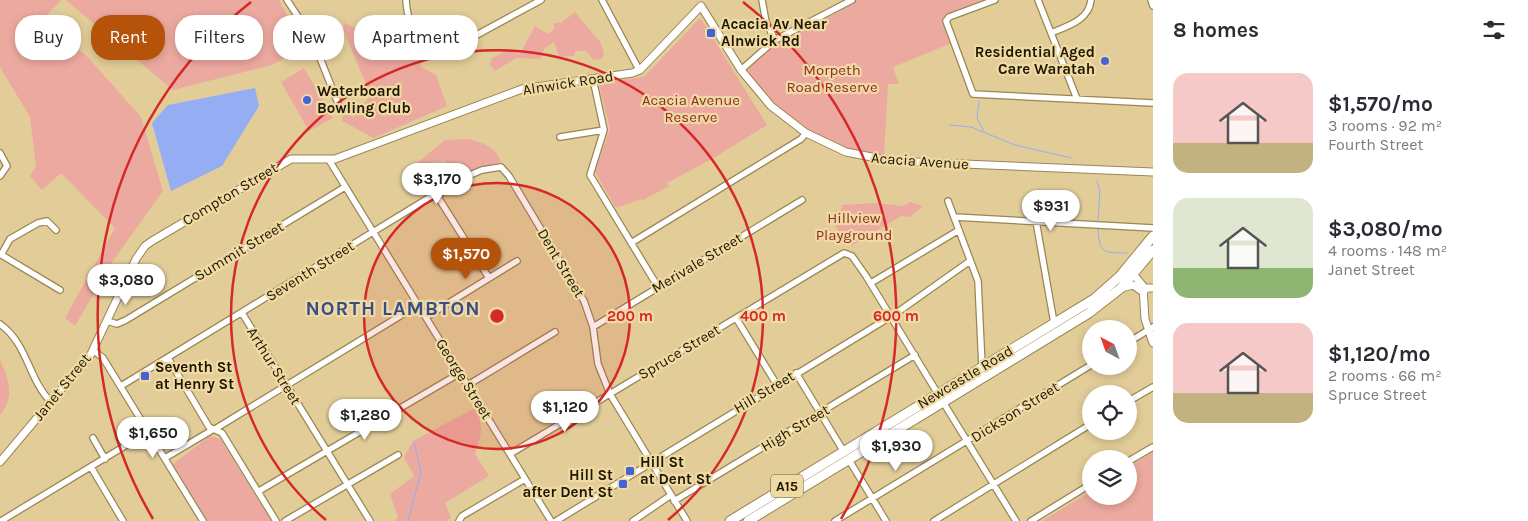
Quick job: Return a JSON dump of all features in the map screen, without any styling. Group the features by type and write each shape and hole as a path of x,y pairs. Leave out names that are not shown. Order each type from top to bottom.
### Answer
{"highway":[{"name":"A15","path":"1120,276 1153,236"},
{"name":"A15","path":"1133,274 1153,250"},
{"name":"Newcastle Road","path":"730,521 844,452 1089,313 1120,288 1133,274"},
{"name":"Newcastle Road","path":"984,372 1054,323 1094,299 1120,276"},
{"name":"Newcastle Road","path":"748,521 849,460 940,398"}],"street":[{"path":"287,0 312,38 338,103"},
{"path":"406,0 407,15 411,27 419,36 439,46 451,46 462,43 541,0"},
{"path":"602,0 638,66"},
{"path":"762,0 766,22 775,40"},
{"path":"741,70 775,40 852,0"},
{"path":"995,0 949,17 946,22 973,94 1153,103"},
{"path":"1038,0 1077,100"},
{"path":"1051,33 1078,21 1090,6 1091,0"},
{"path":"1150,0 1153,6"},
{"name":"Acacia Avenue","path":"699,3 741,70 771,106 806,133 849,152 892,161 1153,172"},
{"name":"Alnwick Road","path":"329,160 522,89 632,73 640,70 699,3"},
{"path":"592,79 604,130 590,175 658,287"},
{"path":"560,137 604,130"},
{"path":"631,243 801,139 806,133"},
{"path":"0,153 7,166 0,176"},
{"name":"Compton Street","path":"140,252 152,241 284,161 297,158 329,160"},
{"name":"George Street","path":"329,160 551,521"},
{"name":"Seventh Street","path":"121,386 469,175 497,167 503,169"},
{"name":"Dent Street","path":"503,169 577,288 593,327 598,364 610,394 687,521"},
{"name":"Summit Street","path":"107,321 117,324 126,320 345,187"},
{"path":"436,194 489,278"},
{"name":"Merivale Street","path":"593,327 802,200"},
{"path":"948,201 978,281 984,372"},
{"path":"954,217 1153,228"},
{"path":"56,230 47,221 38,223 10,239 0,255 60,290"},
{"path":"1036,221 1054,323"},
{"path":"959,230 871,283 1016,521"},
{"name":"Janet Street","path":"0,462 93,350 140,252"},
{"name":"Spruce Street","path":"510,454 844,253 848,253 871,283"},
{"name":"Hill Street","path":"556,521 891,316 970,260"},
{"path":"426,317 517,261"},
{"path":"1120,276 1133,274 1142,285 1153,343"},
{"path":"1120,288 1132,285 1143,292"},
{"path":"1143,292 1147,288 1153,288"},
{"path":"165,458 418,305"},
{"name":"Arthur Street","path":"242,313 370,521"},
{"path":"736,318 777,385"},
{"path":"0,324 20,344 39,387 51,402"},
{"path":"1138,336 1150,329"},
{"path":"468,386 555,332"},
{"path":"93,350 102,355 203,521"},
{"name":"High Street","path":"633,521 915,355"},
{"path":"168,358 210,427 222,433 276,521"},
{"name":"Dickson Street","path":"835,521 1082,371"},
{"path":"259,491 460,373"},
{"path":"796,373 844,452"},
{"path":"1137,397 1153,387"},
{"path":"934,521 1082,430"},
{"path":"1,521 148,432"},
{"path":"93,438 105,459"},
{"path":"1137,456 1153,447"},
{"path":"285,521 398,456"},
{"path":"849,460 886,521"},
{"path":"91,467 123,521"},
{"path":"459,520 525,479"},
{"path":"1031,521 1082,490"}],"green space":[{"path":"0,0 61,0 47,15 15,15 15,60 81,60 81,52 85,54 141,117 163,191 112,262 75,326 65,318 115,228 61,173 42,190 30,176 36,166 30,117 0,67"},
{"path":"66,0 279,0 287,15 273,15 273,60 281,60 272,65 173,90 137,60 165,60 165,15 91,15 91,21"},
{"name":"Morpeth Road Reserve","path":"858,0 986,0 942,18 952,43 893,67 899,84 888,84 884,156 866,153 831,142 798,124 770,100 748,70 754,60 774,44"},
{"path":"575,12 601,43 604,54 601,59 593,60 586,51 575,51 574,56 559,57 554,42 545,48 540,59 516,58 495,71 490,65 492,58 506,51 520,54 535,26 548,34 554,29 554,23 561,23"},
{"name":"Acacia Avenue Reserve","path":"699,19 702,20 767,125 712,159 667,183 669,186 643,200 641,199 616,208 595,172 610,128 599,86 601,82 644,77"},
{"path":"345,23 354,27 354,56 344,32"},
{"path":"356,60 422,60 420,66 436,75 447,106 374,138 342,121 343,113 354,117 371,95"},
{"name":"Waterboard Bowling Club","path":"304,68 333,118 309,131 281,82"},
{"path":"469,139 485,144 492,149 496,152 501,162 454,177 445,161 416,164 445,140"},
{"name":"Hillview Playground","path":"910,202 923,206 910,217 901,216 853,245 845,243 833,221 834,211 841,212 842,205 875,203 903,206"},
{"path":"0,360 8,381 9,395 8,402 0,415"},
{"path":"475,408 480,420 481,431 475,454 489,476 445,503 451,518 446,521 394,521 398,518 390,494 414,476 404,457 413,441"},
{"path":"210,436 221,439 271,521 206,521 173,464"},
{"path":"1153,452 1153,521 1042,521 1082,497 1082,505 1137,505 1137,462"}],"water":[{"path":"255,88 259,106 222,166 171,191 152,123 168,105"}],"waterway":[{"path":"979,101 977,118 984,131"},
{"path":"950,125 971,127 1015,145 1071,158"},
{"path":"1097,181 1100,191 1098,220"},
{"path":"1098,228 1100,243 1104,250 1113,253 1127,253"},
{"path":"408,521 421,472 414,442"}],"place":[{"name":"Acacia Av Near Alnwick Rd","path":"711,33"},
{"name":"Residential Aged Care Waratah","path":"1105,61"},
{"name":"Waterboard Bowling Club","path":"307,100"},
{"name":"Seventh St at Henry St","path":"145,376"},
{"name":"Hill St at Dent St","path":"630,471"},
{"name":"Hill St after Dent St","path":"623,484"}],"district":[{"name":"NORTH LAMBTON","path":"393,308"}]}
